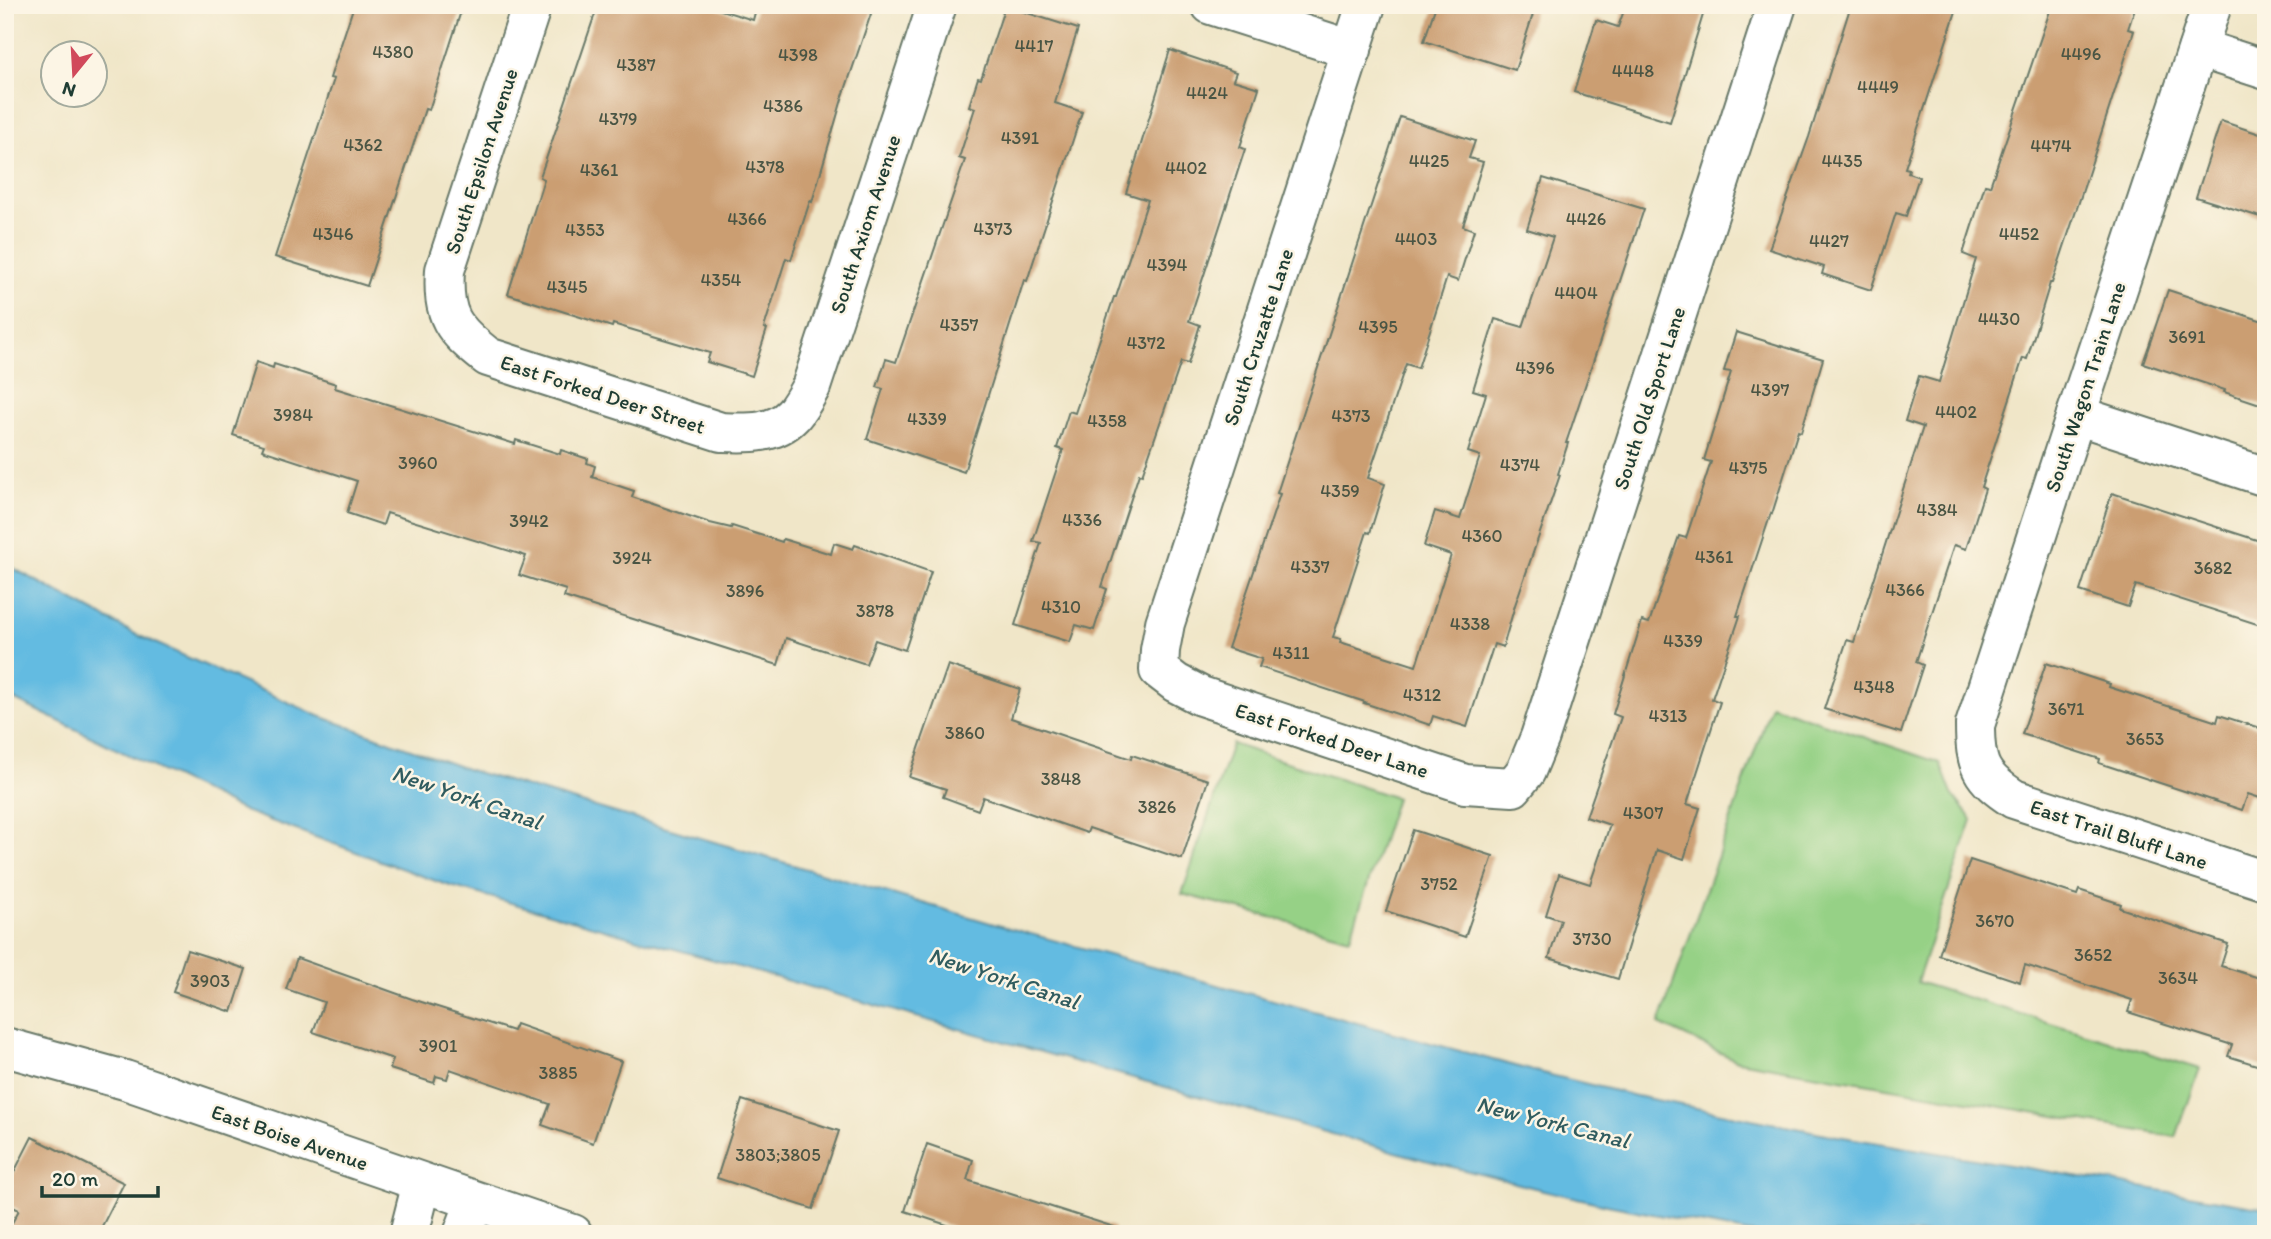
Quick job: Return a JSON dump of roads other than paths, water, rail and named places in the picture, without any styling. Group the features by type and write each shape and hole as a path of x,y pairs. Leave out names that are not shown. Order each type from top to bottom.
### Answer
{"street":[{"name":"South Epsilon Avenue","path":"449,319 443,293 445,270 532,5"},
{"name":"South Axiom Avenue","path":"772,430 793,415 811,387 937,5"},
{"path":"1211,5 1352,50"},
{"name":"South Cruzatte Lane","path":"1159,670 1165,623 1366,5"},
{"name":"South Old Sport Lane","path":"1513,787 1526,771 1539,737 1777,5"},
{"name":"South Wagon Train Lane","path":"1982,771 1975,750 1975,725 2212,5"},
{"path":"2198,48 2266,70"},
{"name":"East Forked Deer Street","path":"449,319 467,341 488,357 721,432 772,430"},
{"path":"2076,415 2266,477"},
{"name":"East Forked Deer Lane","path":"1159,670 1176,683 1201,696 1465,784 1513,787"},
{"name":"East Trail Bluff Lane","path":"1982,771 1994,787 2014,799 2266,881"},
{"name":"East Boise Avenue","path":"5,1047 125,1080 422,1183 469,1218 573,1234"},
{"path":"409,1234 422,1183"}],"water":[{"name":"New York Canal","path":"5,564 135,634 319,716 469,770 994,924 1526,1069 1636,1096 1831,1135 2266,1208 2266,1234 1755,1234 1607,1205 1421,1159 444,884 244,811 5,695"}]}
